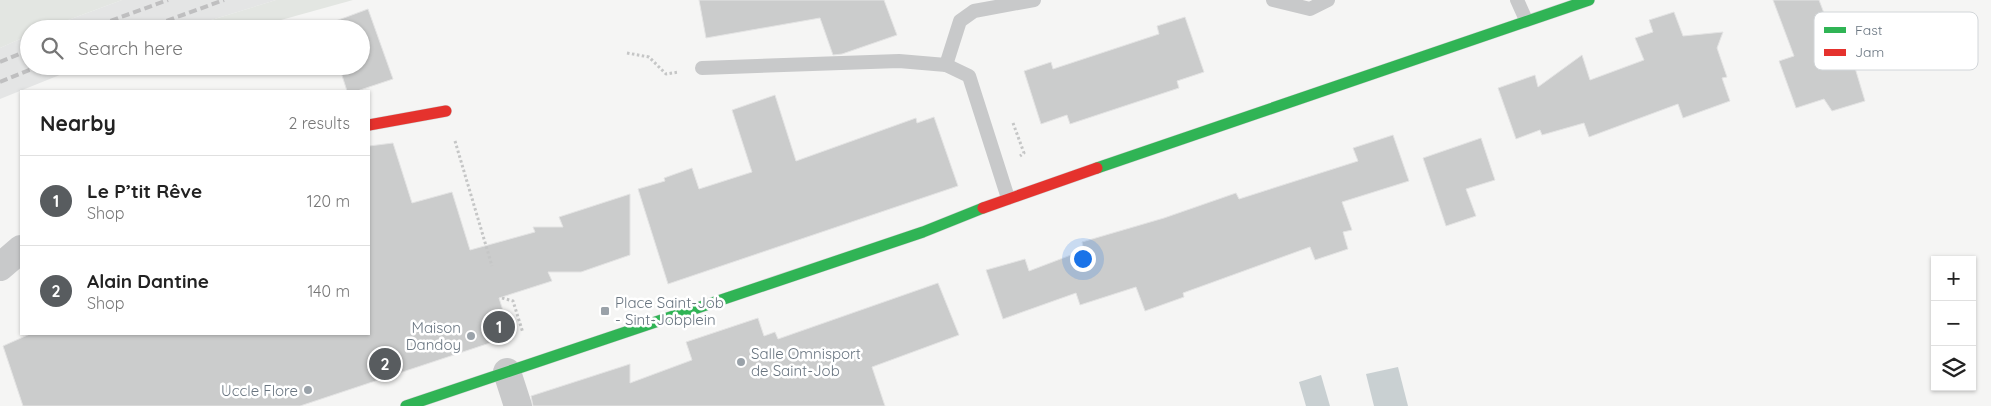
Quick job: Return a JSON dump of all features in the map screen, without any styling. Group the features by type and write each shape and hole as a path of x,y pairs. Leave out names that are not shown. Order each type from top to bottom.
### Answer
{"main road":[{"path":"406,406 923,232 1008,198 1589,0"},
{"path":"370,124 446,111"}],"street":[{"path":"0,267 20,250"},
{"path":"508,372 518,406"}],"lane":[{"path":"946,65 960,21 974,11 1034,0"},
{"path":"1273,0 1310,8 1328,0"},
{"path":"1517,0 1526,20"},
{"path":"702,68 899,61 946,65 969,76 1008,198"}],"path":[{"path":"627,53 649,57 666,74 702,68"},
{"path":"446,111 492,266"},
{"path":"502,298 512,301 525,338"}],"shaded area":[{"path":"0,0 122,0 68,20 20,20 20,39 0,48"},
{"path":"122,0 276,0 211,20 68,20"},
{"path":"276,0 353,0 281,20 211,20"},
{"path":"20,39 20,75 60,75 0,99 0,48"},
{"path":"1398,367 1408,406 1374,406 1366,374"},
{"path":"1321,375 1330,406 1306,406 1299,382"}],"building":[{"path":"699,0 884,0 897,35 842,54 833,55 820,18 706,38"},
{"path":"1773,0 1819,0 1824,12 1814,12 1814,70 1856,70 1865,101 1832,111 1824,99 1796,108 1779,61 1794,56"},
{"path":"368,9 393,79 360,90 347,90 342,75 370,75 370,20 338,20"},
{"path":"1674,12 1683,36 1723,32 1717,48 1727,77 1722,78 1730,101 1683,118 1678,104 1589,137 1584,123 1542,135 1540,130 1516,139 1498,88 1535,75 1538,87 1582,55 1590,80 1644,60 1635,38 1653,32 1649,20"},
{"path":"1185,17 1204,72 1177,81 1179,88 1070,124 1067,115 1041,124 1024,71 1051,62 1053,69 1159,34 1157,26"},
{"path":"775,95 796,161 916,118 917,123 934,117 958,186 668,284 638,189 665,181 664,178 692,168 699,189 752,172 732,110"},
{"path":"1393,135 1409,181 1342,202 1352,230 1343,232 1348,249 1315,260 1310,247 1183,293 1184,297 1145,311 1136,287 1080,305 1076,293 1003,319 986,270 1025,259 1029,271 1084,250 1082,242 1164,218 1236,193 1239,199 1358,161 1353,148"},
{"path":"1481,138 1495,180 1466,189 1476,216 1446,226 1423,158"},
{"path":"393,143 412,203 452,192 470,250 535,232 533,227 563,227 559,217 630,194 630,255 581,272 548,272 552,281 499,298 511,336 300,406 23,406 3,346 28,335 370,335 370,146"},
{"path":"938,283 959,335 872,367 885,406 533,406 531,396 630,364 630,383 692,360 686,342 758,318 764,336 775,332 778,339"}],"railway":[{"path":"113,20 168,0"},
{"path":"169,20 224,0"},
{"path":"0,62 20,54"},
{"path":"0,82 20,74"}],"traffic: fast":[{"path":"1097,168 1589,0"},
{"path":"406,406 923,232 983,208"}],"traffic: jam":[{"path":"370,125 446,111"},
{"path":"983,208 1097,168"}],"place":[{"name":"Place Saint-Job - Sint-Jobplein","path":"605,311"},
{"name":"Le P’tit Rêve","path":"499,327"},
{"name":"Maison Dandoy","path":"471,336"},
{"name":"Salle Omnisport de Saint-Job","path":"741,362"},
{"name":"Alain Dantine","path":"385,364"},
{"name":"Uccle Flore","path":"308,390"}]}
